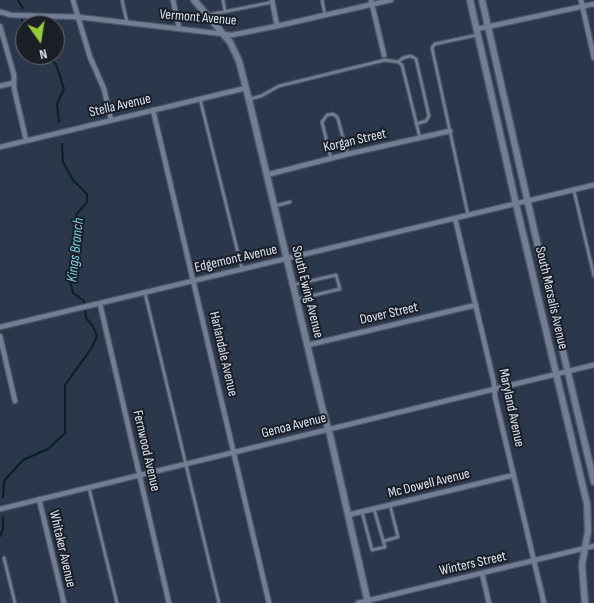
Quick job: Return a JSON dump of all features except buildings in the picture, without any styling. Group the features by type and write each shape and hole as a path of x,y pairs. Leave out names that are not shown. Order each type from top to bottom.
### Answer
{"main road":[{"name":"South Ewing Avenue","path":"194,0 224,34 237,56 329,430 368,602"},
{"name":"South Marsalis Avenue","path":"470,0 587,504 588,525 582,566 585,603"},
{"name":"South Marsalis Avenue","path":"482,0 527,201 594,482"}],"street":[{"path":"73,0 90,57 104,89 111,120"},
{"path":"173,0 179,28"},
{"name":"Vermont Avenue","path":"0,12 11,15 78,17 232,35 325,15 372,2 390,0"},
{"path":"581,0 594,58"},
{"path":"272,1 277,26"},
{"path":"372,2 385,58"},
{"path":"477,32 488,27 594,4"},
{"path":"0,26 14,75 13,83 26,140"},
{"path":"0,86 13,83"},
{"name":"Stella Avenue","path":"0,147 246,88"},
{"name":"Harlandale Avenue","path":"153,110 269,603"},
{"name":"Korgan Street","path":"266,175 450,131"},
{"name":"Edgemont Avenue","path":"0,327 78,310 594,185"},
{"name":"Maryland Avenue","path":"455,218 544,603"},
{"name":"Fernwood Avenue","path":"100,304 170,603"},
{"name":"Dover Street","path":"308,345 476,305"},
{"path":"0,336 15,401"},
{"name":"Genoa Avenue","path":"0,508 594,365"},
{"name":"Mc Dowell Avenue","path":"348,515 514,475"},
{"name":"Whitaker Avenue","path":"39,499 64,603"},
{"name":"Winters Street","path":"358,603 594,546"},
{"path":"482,573 489,603"}],"lane":[{"path":"122,0 127,23"},
{"path":"223,0 225,11"},
{"path":"322,0 325,15"},
{"path":"208,15 272,1"},
{"path":"468,215 432,46 477,32"},
{"path":"398,62 402,58 410,56 416,60 429,116 426,121 416,124"},
{"path":"249,100 279,86 385,58 402,65 420,138"},
{"path":"200,99 242,269"},
{"path":"331,159 322,122 330,114 338,119 348,154"},
{"path":"573,190 594,276"},
{"path":"273,206 290,202"},
{"path":"293,285 336,275 340,289 297,299"},
{"path":"145,293 219,603"},
{"path":"89,487 117,603"},
{"path":"383,541 398,538 390,505"},
{"path":"362,512 372,550 385,547 374,509"},
{"path":"4,558 15,603"}],"waterway":[{"name":"Kings Branch","path":"18,0 23,8"},
{"name":"Kings Branch","path":"56,65 64,89 57,104 59,122"},
{"name":"Kings Branch","path":"3,497 4,481 23,460 48,449 65,433 65,385 91,349 97,336 93,326 86,318 84,301 73,293 70,281 76,258 74,246 76,215 87,202 87,194 73,180 63,162 62,144"},
{"name":"Kings Branch","path":"0,536 3,529 3,517"}]}
